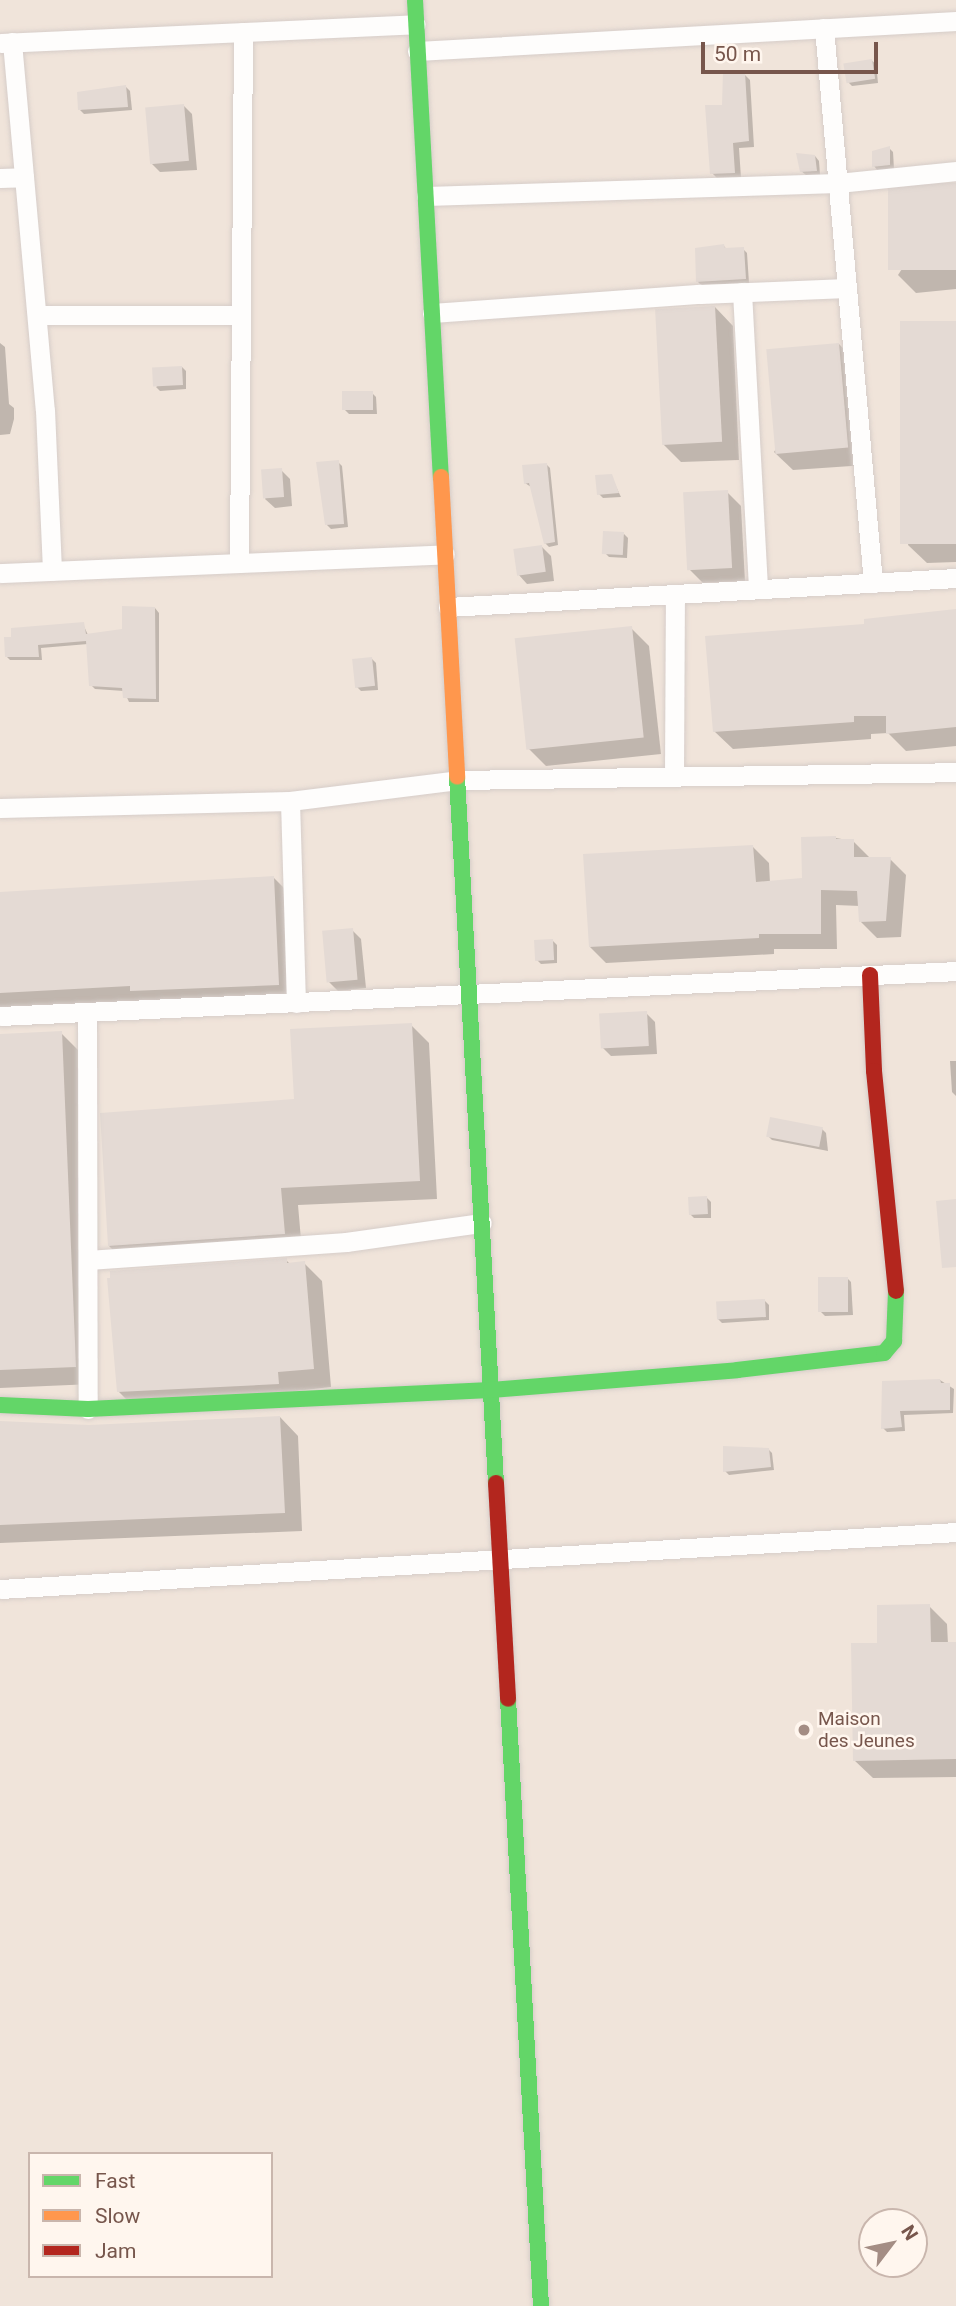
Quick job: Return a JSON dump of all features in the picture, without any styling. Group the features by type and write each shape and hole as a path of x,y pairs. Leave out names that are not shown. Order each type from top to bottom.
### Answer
{"street":[{"path":"415,0 541,2306"},
{"path":"417,51 956,21"},
{"path":"52,571 46,410 24,177 6,43 416,24"},
{"path":"824,28 873,583"},
{"path":"239,563 243,32"},
{"path":"426,196 838,183 956,171"},
{"path":"0,178 24,177"},
{"path":"432,313 742,292 847,288"},
{"path":"742,292 758,589"},
{"path":"37,314 240,315"},
{"path":"0,573 445,554"},
{"path":"448,607 956,578"},
{"path":"674,776 675,594"},
{"path":"0,808 290,801 458,780 956,772"},
{"path":"290,801 296,1003"},
{"path":"0,1016 956,971"},
{"path":"0,1405 88,1409 491,1390 737,1370 884,1353 894,1341 897,1300 874,1071 870,975"},
{"path":"86,1012 88,1409"},
{"path":"89,1260 346,1242 482,1223"},
{"path":"0,1589 500,1562 956,1532"}],"shaded area":[{"path":"0,0 956,0 956,2306 0,2306"}],"building":[{"path":"872,59 875,79 846,83 843,64"},
{"path":"723,71 745,72 749,141 733,143 735,173 710,174 705,105 722,105"},
{"path":"126,85 128,107 78,110 77,92"},
{"path":"184,104 189,161 150,164 145,107"},
{"path":"890,146 890,165 872,167 872,151"},
{"path":"796,153 815,155 817,171 800,172"},
{"path":"888,183 956,183 956,270 888,270"},
{"path":"724,244 725,248 744,247 746,279 696,282 695,248"},
{"path":"715,306 722,442 662,445 655,309"},
{"path":"900,321 956,321 956,544 900,544"},
{"path":"839,343 848,448 775,454 766,349"},
{"path":"182,366 183,385 153,387 152,368"},
{"path":"342,391 373,391 373,410 342,410"},
{"path":"339,460 344,524 325,525 316,462"},
{"path":"547,463 555,542 544,544 529,483 524,484 522,465"},
{"path":"282,468 284,497 263,498 261,469"},
{"path":"612,474 619,493 597,495 595,475"},
{"path":"728,490 732,568 687,570 683,492"},
{"path":"603,531 624,532 623,555 602,554"},
{"path":"542,545 546,572 517,576 513,549"},
{"path":"122,606 155,607 156,699 123,698 122,688 89,686 86,641 38,645 39,657 5,657 4,637 11,637 11,628 84,622 86,634 122,629"},
{"path":"956,609 956,727 886,734 886,716 854,716 854,722 713,732 705,636 864,624 864,619"},
{"path":"632,626 644,737 526,750 515,638"},
{"path":"372,657 375,686 355,688 352,659"},
{"path":"836,836 836,839 854,839 854,857 891,857 886,921 859,922 857,891 821,890 821,934 759,934 759,938 589,947 583,854 753,845 756,882 802,878 801,837"},
{"path":"274,876 279,985 130,991 130,986 0,993 0,892"},
{"path":"353,928 358,980 327,983 322,931"},
{"path":"553,939 554,960 535,961 534,940"},
{"path":"647,1011 649,1046 601,1048 599,1014"},
{"path":"412,1023 420,1181 281,1188 285,1234 108,1246 100,1113 294,1099 290,1029"},
{"path":"62,1031 76,1367 0,1370 0,1034"},
{"path":"770,1117 823,1127 819,1147 766,1137"},
{"path":"707,1196 708,1214 689,1215 688,1197"},
{"path":"956,1199 956,1267 942,1268 936,1201"},
{"path":"287,1258 287,1263 305,1261 314,1369 278,1372 279,1384 117,1392 107,1278 110,1278 110,1271"},
{"path":"818,1277 848,1277 848,1312 818,1312"},
{"path":"765,1299 766,1317 717,1320 716,1302"},
{"path":"940,1379 941,1383 950,1383 950,1410 900,1411 902,1427 881,1429 882,1381"},
{"path":"280,1416 285,1513 0,1525 0,1421 89,1425"},
{"path":"723,1446 769,1448 771,1467 723,1472"},
{"path":"930,1604 931,1642 956,1642 956,1759 853,1761 851,1643 877,1643 877,1605"}],"traffic: fast":[{"path":"415,0 441,477"},
{"path":"457,777 496,1483"},
{"path":"0,1405 88,1409 491,1390 737,1370 884,1353 894,1341 896,1291"},
{"path":"508,1699 541,2306"}],"traffic: slow":[{"path":"441,477 457,777"}],"traffic: jam":[{"path":"870,975 874,1071 896,1291"},
{"path":"496,1483 508,1699"}],"place":[{"name":"Maison des Jeunes","path":"804,1730"}]}
